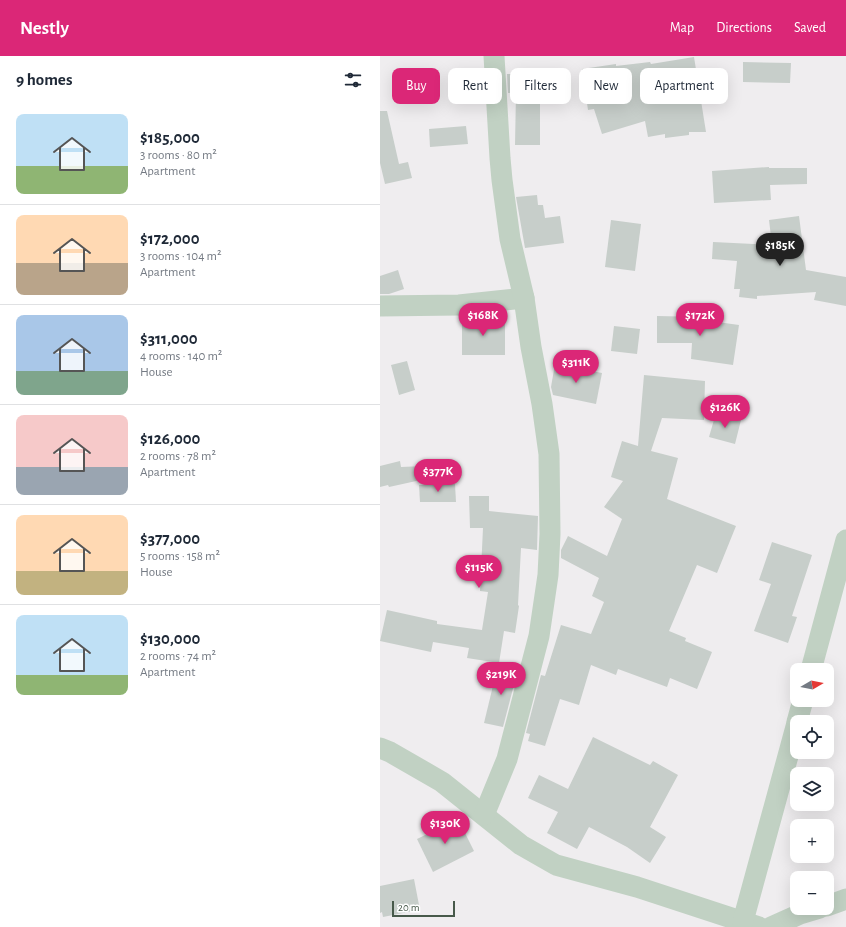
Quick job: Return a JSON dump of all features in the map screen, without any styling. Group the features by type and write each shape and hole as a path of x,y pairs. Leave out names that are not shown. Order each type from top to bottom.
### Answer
{"street":[{"path":"484,815 507,759 539,636 548,575 550,534 549,454 524,298 510,239 501,173 494,56"},
{"path":"380,306 459,305 524,298"},
{"path":"813,663 846,540"},
{"path":"380,748 390,752 442,782 521,845 556,864 638,887 751,924 790,753"},
{"path":"834,903 846,899"},
{"path":"771,927 798,915"}],"building":[{"path":"694,57 696,68 640,68 640,104 702,104 706,132 689,132 689,135 665,138 665,134 648,137 645,121 602,134 594,109 588,110 587,104 632,104 632,68 589,68 616,64 616,66 650,62 651,64"},
{"path":"743,62 791,63 790,83 743,82"},
{"path":"507,74 510,74 510,93 508,93"},
{"path":"516,104 540,104 540,145 515,145"},
{"path":"380,111 387,111 399,164 408,162 412,178 385,184 380,163"},
{"path":"466,126 468,144 430,147 429,129"},
{"path":"769,167 807,168 807,184 770,185 771,200 714,203 712,171"},
{"path":"537,195 538,205 543,205 545,218 560,216 564,243 525,248 516,197"},
{"path":"799,216 806,270 846,277 846,306 814,300 816,292 757,296 757,299 739,297 740,289 734,289 737,261 712,259 713,242 772,245 769,220"},
{"path":"611,220 641,224 635,271 605,267"},
{"path":"398,270 404,289 389,294 380,294 380,276"},
{"path":"657,316 703,317 703,320 739,325 733,365 691,359 692,343 657,343"},
{"path":"462,318 505,319 505,355 462,355"},
{"path":"614,326 640,329 637,354 611,351"},
{"path":"407,361 415,390 399,395 391,365"},
{"path":"555,364 602,373 596,404 553,395 551,387"},
{"path":"644,375 705,381 704,420 662,418 651,451 678,458 667,499 736,526 717,573 697,565 669,631 686,638 685,641 712,652 697,689 670,678 667,687 618,669 616,675 591,665 579,705 560,699 545,746 528,741 530,734 526,733 541,675 545,676 561,625 591,634 604,602 592,596 599,578 561,558 561,550 568,536 607,556 622,519 604,507 623,481 611,477 622,441 638,446"},
{"path":"716,413 741,420 735,444 709,437"},
{"path":"400,461 401,467 447,465 448,474 389,487 388,485 380,487 380,466"},
{"path":"455,484 456,502 420,502 419,485"},
{"path":"469,496 489,496 489,511 538,516 537,550 521,548 519,606 515,633 504,631 499,663 467,658 469,648 433,642 431,652 380,641 387,610 437,621 437,624 482,630 488,592 480,591 483,528 470,528"},
{"path":"772,542 812,555 792,616 797,617 788,643 754,631 771,584 759,580"},
{"path":"498,665 518,669 503,727 484,723"},
{"path":"593,737 650,765 653,761 678,775 650,827 666,837 650,863 627,847 589,827 577,849 547,833 558,812 528,798 539,775 568,789"},
{"path":"458,819 474,851 433,872 417,839"},
{"path":"414,879 419,905 412,906 413,911 383,917 382,912 380,913 380,886"}]}
